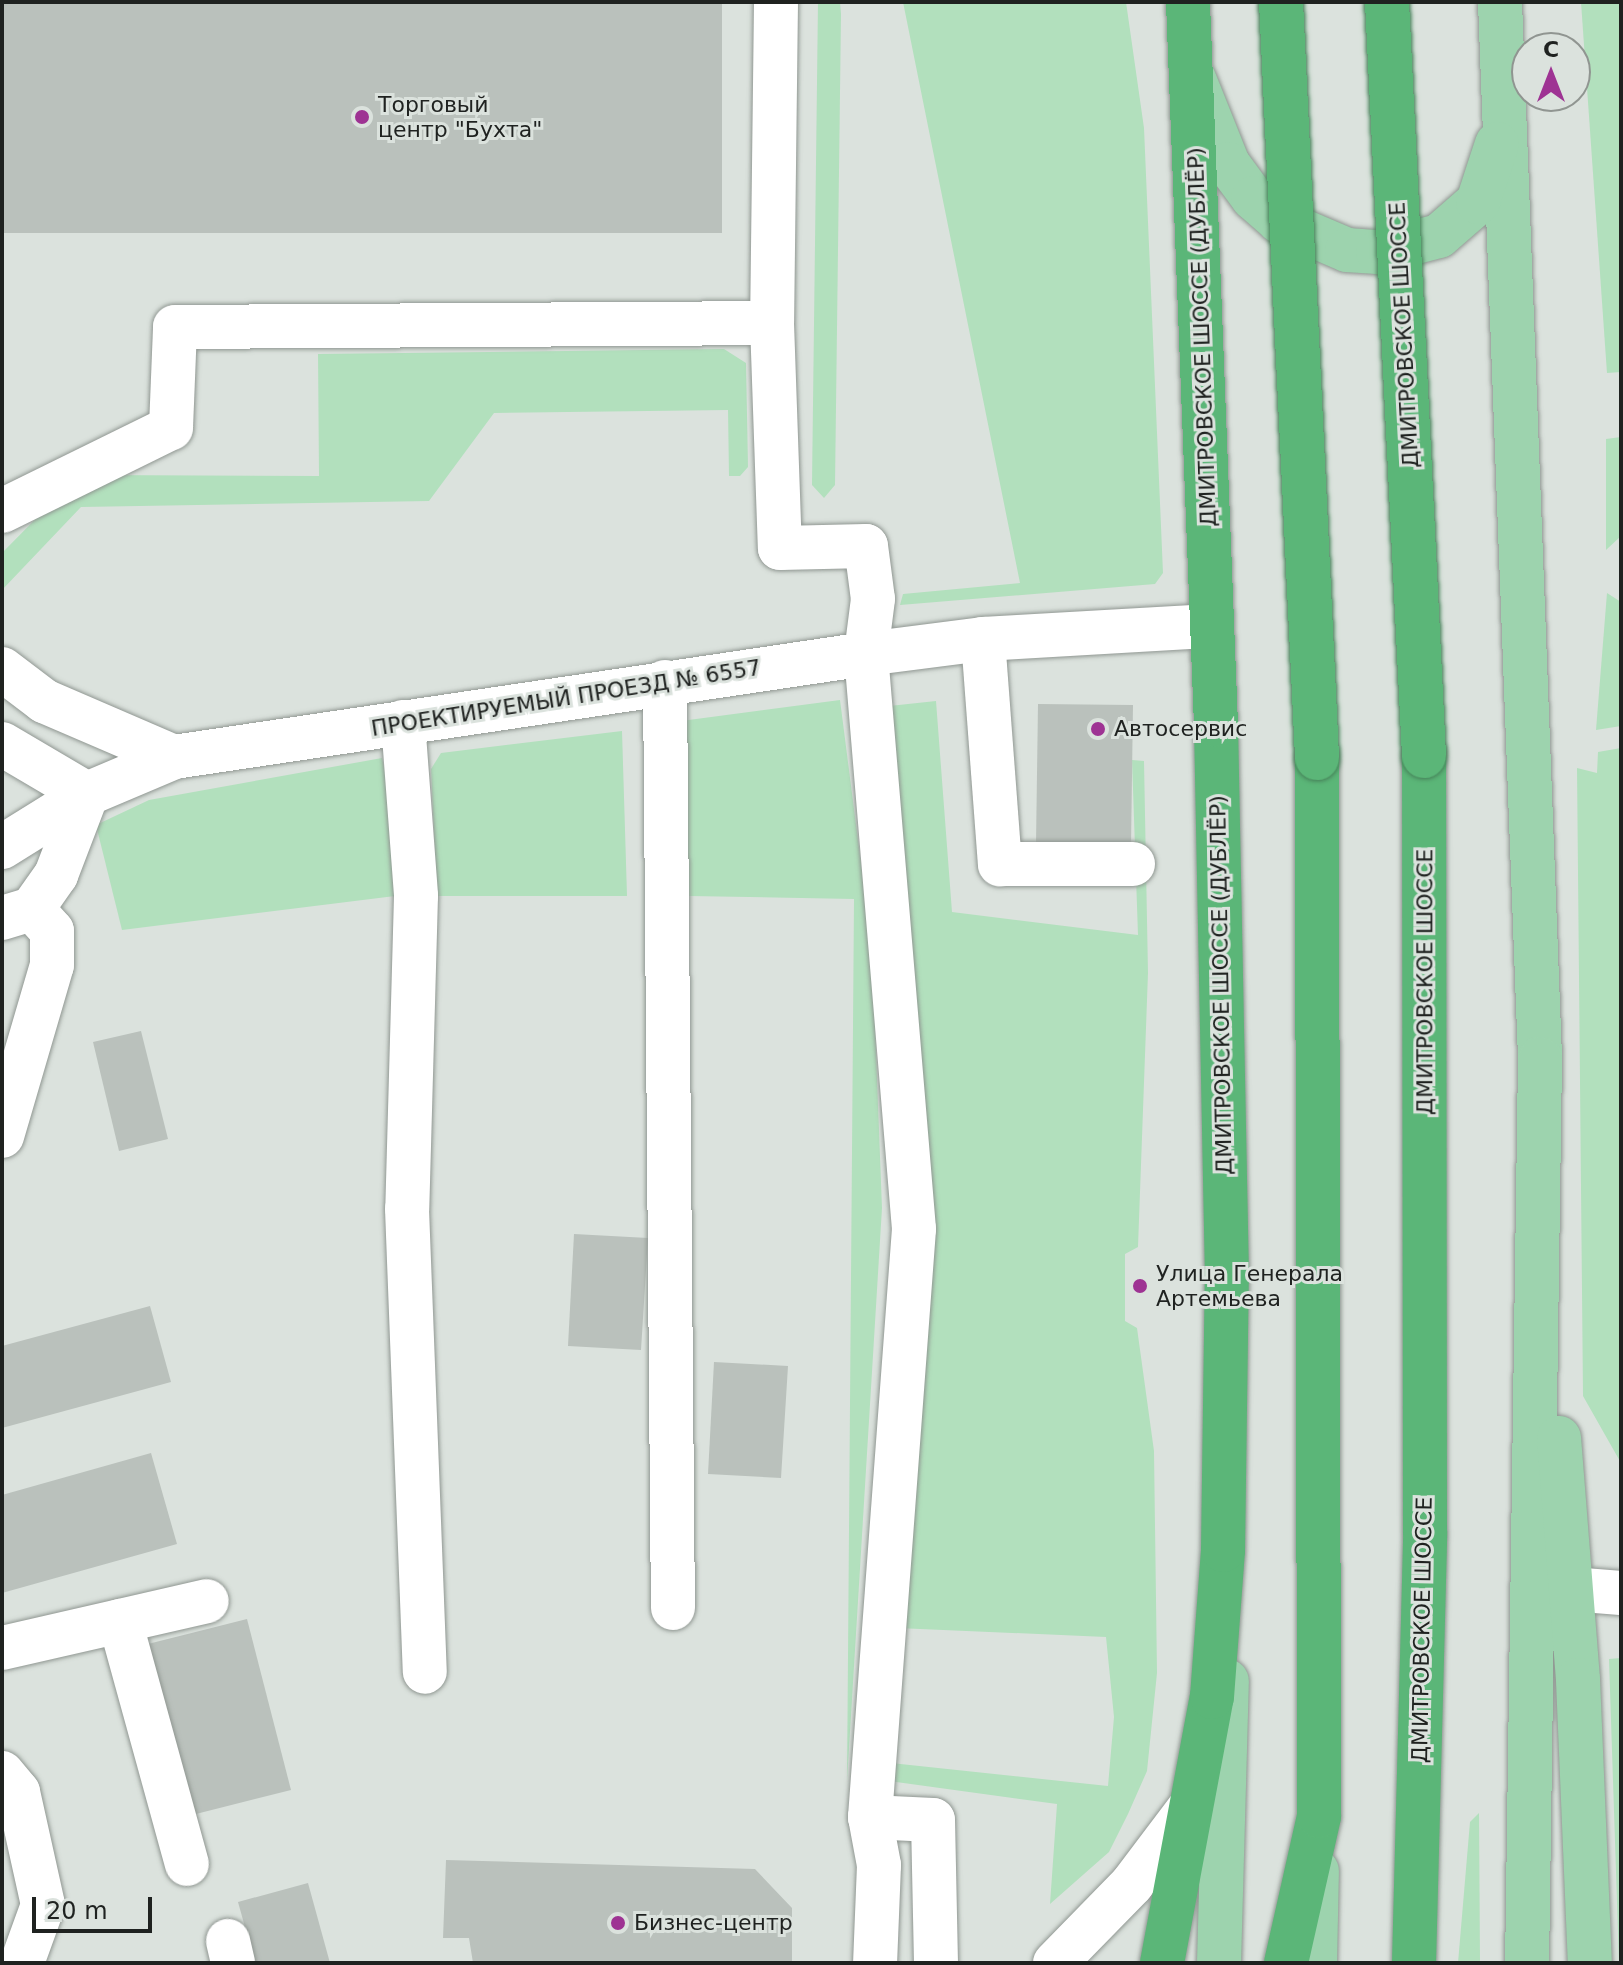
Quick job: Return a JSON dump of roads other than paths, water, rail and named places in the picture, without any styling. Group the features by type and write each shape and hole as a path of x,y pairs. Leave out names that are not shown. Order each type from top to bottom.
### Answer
{"highway":[{"name":"ДМИТРОВСКОЕ ШОССЕ (ДУБЛЁР)","path":"1162,1963 1197,1798 1212,1697 1223,1550 1227,1278 1211,626 1194,79 1188,2"},
{"path":"1281,2 1317,758 1319,1816 1286,1963"},
{"name":"ДМИТРОВСКОЕ ШОССЕ","path":"1387,2 1424,756 1425,1516 1414,1963"}],"main road":[{"path":"1500,2 1528,669 1541,1230 1527,1668 1527,1963"},
{"path":"1194,79 1228,164 1253,198 1313,239 1378,252 1439,236 1478,202 1497,147 1503,66"},
{"path":"1541,1230 1571,1589 1590,1963"},
{"path":"1219,1963 1227,1681 1223,1550"},
{"path":"1315,1963 1319,1816"}],"street":[{"path":"776,2 772,323 780,548 866,546 873,599 866,654 914,1229 870,1817 879,1865 875,1963"},
{"path":"2,511 171,428 175,327 772,323"},
{"name":"ПРОЕКТИРУЕМЫЙ ПРОЕЗД № 6557","path":"2,847 87,794 174,757 665,682 983,639 1211,626"},
{"path":"983,639 1000,864 1133,864"},
{"path":"2,669 44,701 174,757"},
{"path":"665,682 673,1608"},
{"path":"403,722 416,896 407,1209 425,1672"},
{"path":"2,744 87,794 56,875 17,914 52,931 52,965 2,1136"},
{"path":"1571,1589 1621,1593"},
{"path":"2,1648 207,1601"},
{"path":"120,1621 187,1864"},
{"path":"2,1773 18,1792 43,1905 22,1963"},
{"path":"1055,1963 1132,1884 1197,1798"},
{"path":"870,1817 933,1820 936,1963"}],"place":[{"name":"Торговый центр \"Бухта\"","path":"362,117"},
{"name":"Автосервис","path":"1098,729"},
{"name":"Улица Генерала Артемьева","path":"1140,1286"},
{"name":"Бизнес-центр","path":"618,1923"}]}
